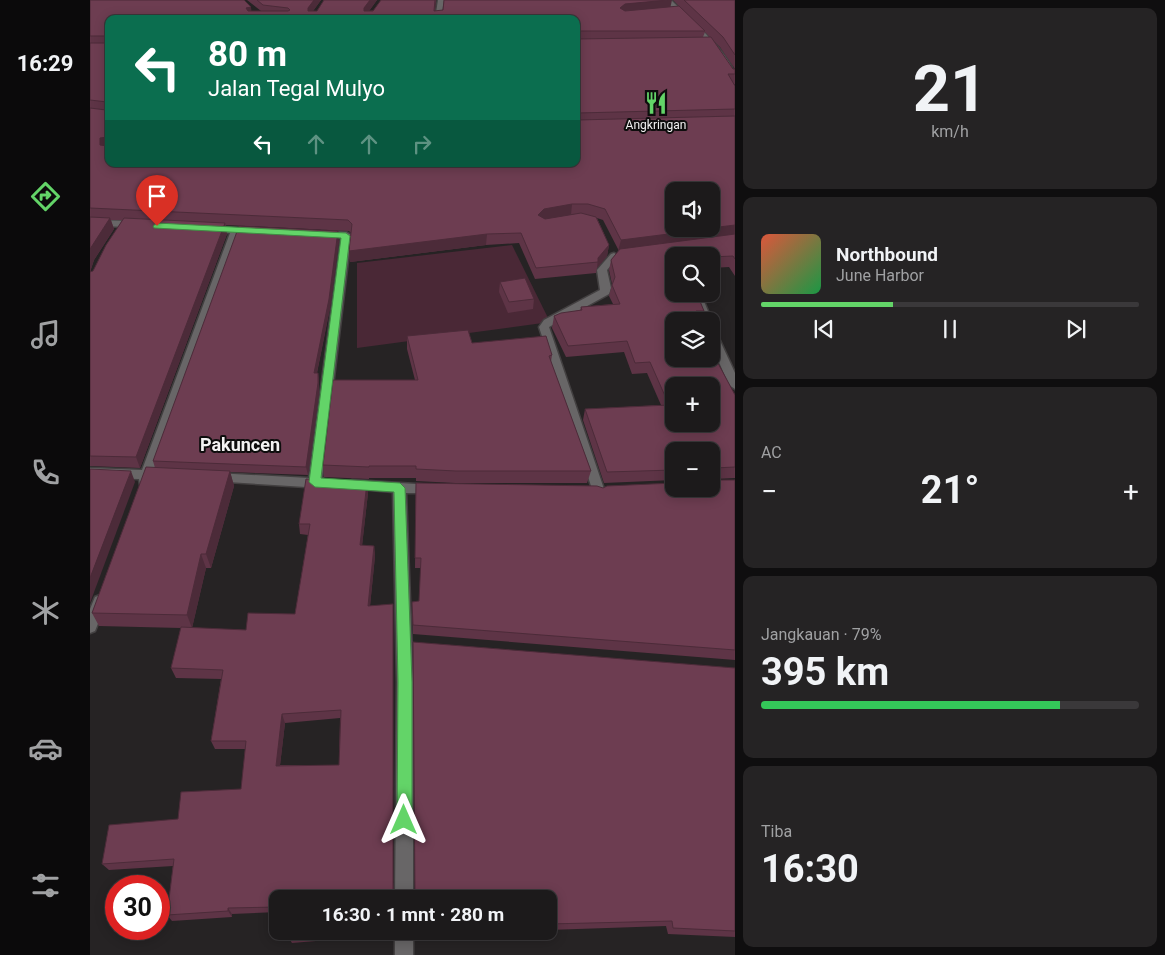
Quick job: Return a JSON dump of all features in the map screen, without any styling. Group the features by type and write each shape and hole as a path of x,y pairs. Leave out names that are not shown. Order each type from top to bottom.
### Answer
{"street":[{"path":"439,15 441,0"},
{"path":"667,0 711,43 735,76"},
{"path":"701,43 711,43"},
{"path":"90,223 122,228 143,225"},
{"path":"197,229 263,232"},
{"path":"140,492 235,231"},
{"path":"309,234 346,236 315,482"},
{"path":"583,492 603,492 544,327 548,322 605,292 606,288 602,270 618,256 608,243"},
{"path":"720,352 735,385"},
{"path":"90,473 176,476"},
{"path":"206,477 442,490"},
{"path":"400,488 409,643 404,890"},
{"path":"90,627 105,586"},
{"path":"404,940 404,955"}],"shaded area":[{"path":"512,245 550,322 357,348 357,263"}],"building":[{"path":"90,0 244,0 251,7 246,8 248,11 288,11 290,10 288,8 263,5 257,0 314,0 308,11 317,11 324,0 370,0 364,11 373,11 381,0 435,0 434,11 443,10 444,0 668,0 625,4 620,8 625,11 679,6 705,31 580,31 580,15 105,15 105,36 90,36"},
{"path":"684,0 735,0 735,55 723,37"},
{"path":"711,37 733,69 735,69 735,74 728,74 735,86 735,109 580,113 580,39"},
{"path":"90,43 105,43 105,102 90,100"},
{"path":"90,108 105,110 105,137 100,138 100,145 105,146 105,167 580,167 580,120 735,116 735,225 720,227 720,182 665,182 665,234 621,240 605,209 588,204 572,204 544,209 538,215 545,219 581,213 596,217 609,245 598,258 598,262 536,268 521,233 487,234 349,251 352,224 348,220 90,208"},
{"path":"90,217 110,218 90,249"},
{"path":"124,218 225,223 136,457 90,456 90,272 93,271 106,245"},
{"path":"239,226 338,231 329,299 314,373 318,373 318,383 306,467 153,461"},
{"path":"735,234 735,259 733,256 720,257 720,247 665,247 665,302 700,302 704,311 665,312 665,367 720,367 735,395 735,467 720,468 720,442 665,442 665,470 607,472 585,409 665,405 665,432 720,432 720,377 665,377 665,396 650,362 635,363 627,341 568,346 554,316 582,310 581,307 620,304 612,285 615,277 611,260 620,249"},
{"path":"525,278 534,299 509,302 500,282"},
{"path":"468,330 472,343 546,336 552,355 549,356 591,471 456,471 416,469 416,466 369,467 323,465 333,380 418,380 407,336"},
{"path":"146,467 230,471 206,554 201,554 187,615 92,613"},
{"path":"90,469 131,471 90,578"},
{"path":"306,479 367,482 360,545 374,546 368,606 393,604 393,890 269,890 269,907 228,908 228,911 170,915 170,891 174,859 102,864 109,825 178,819 181,792 241,789 246,741 211,741 223,670 171,668 181,627 246,630 248,613 295,614 310,524 299,524","holes":["341,710 339,765 276,766 282,714"]},
{"path":"720,480 735,480 735,650 413,625 412,602 419,601 421,558 415,558 416,483 597,486 603,488 607,486 665,483 665,497 720,497"},
{"path":"413,642 735,668 735,931 673,928 672,921 557,924 557,890 415,890"}],"place":[{"name":"Angkringan","path":"656,103"}],"district":[{"name":"Pakuncen","path":"240,445"}],"route":[{"path":"157,226 346,236 344,264 333,330 315,482 400,488 401,597 405,682 404,820"}]}
